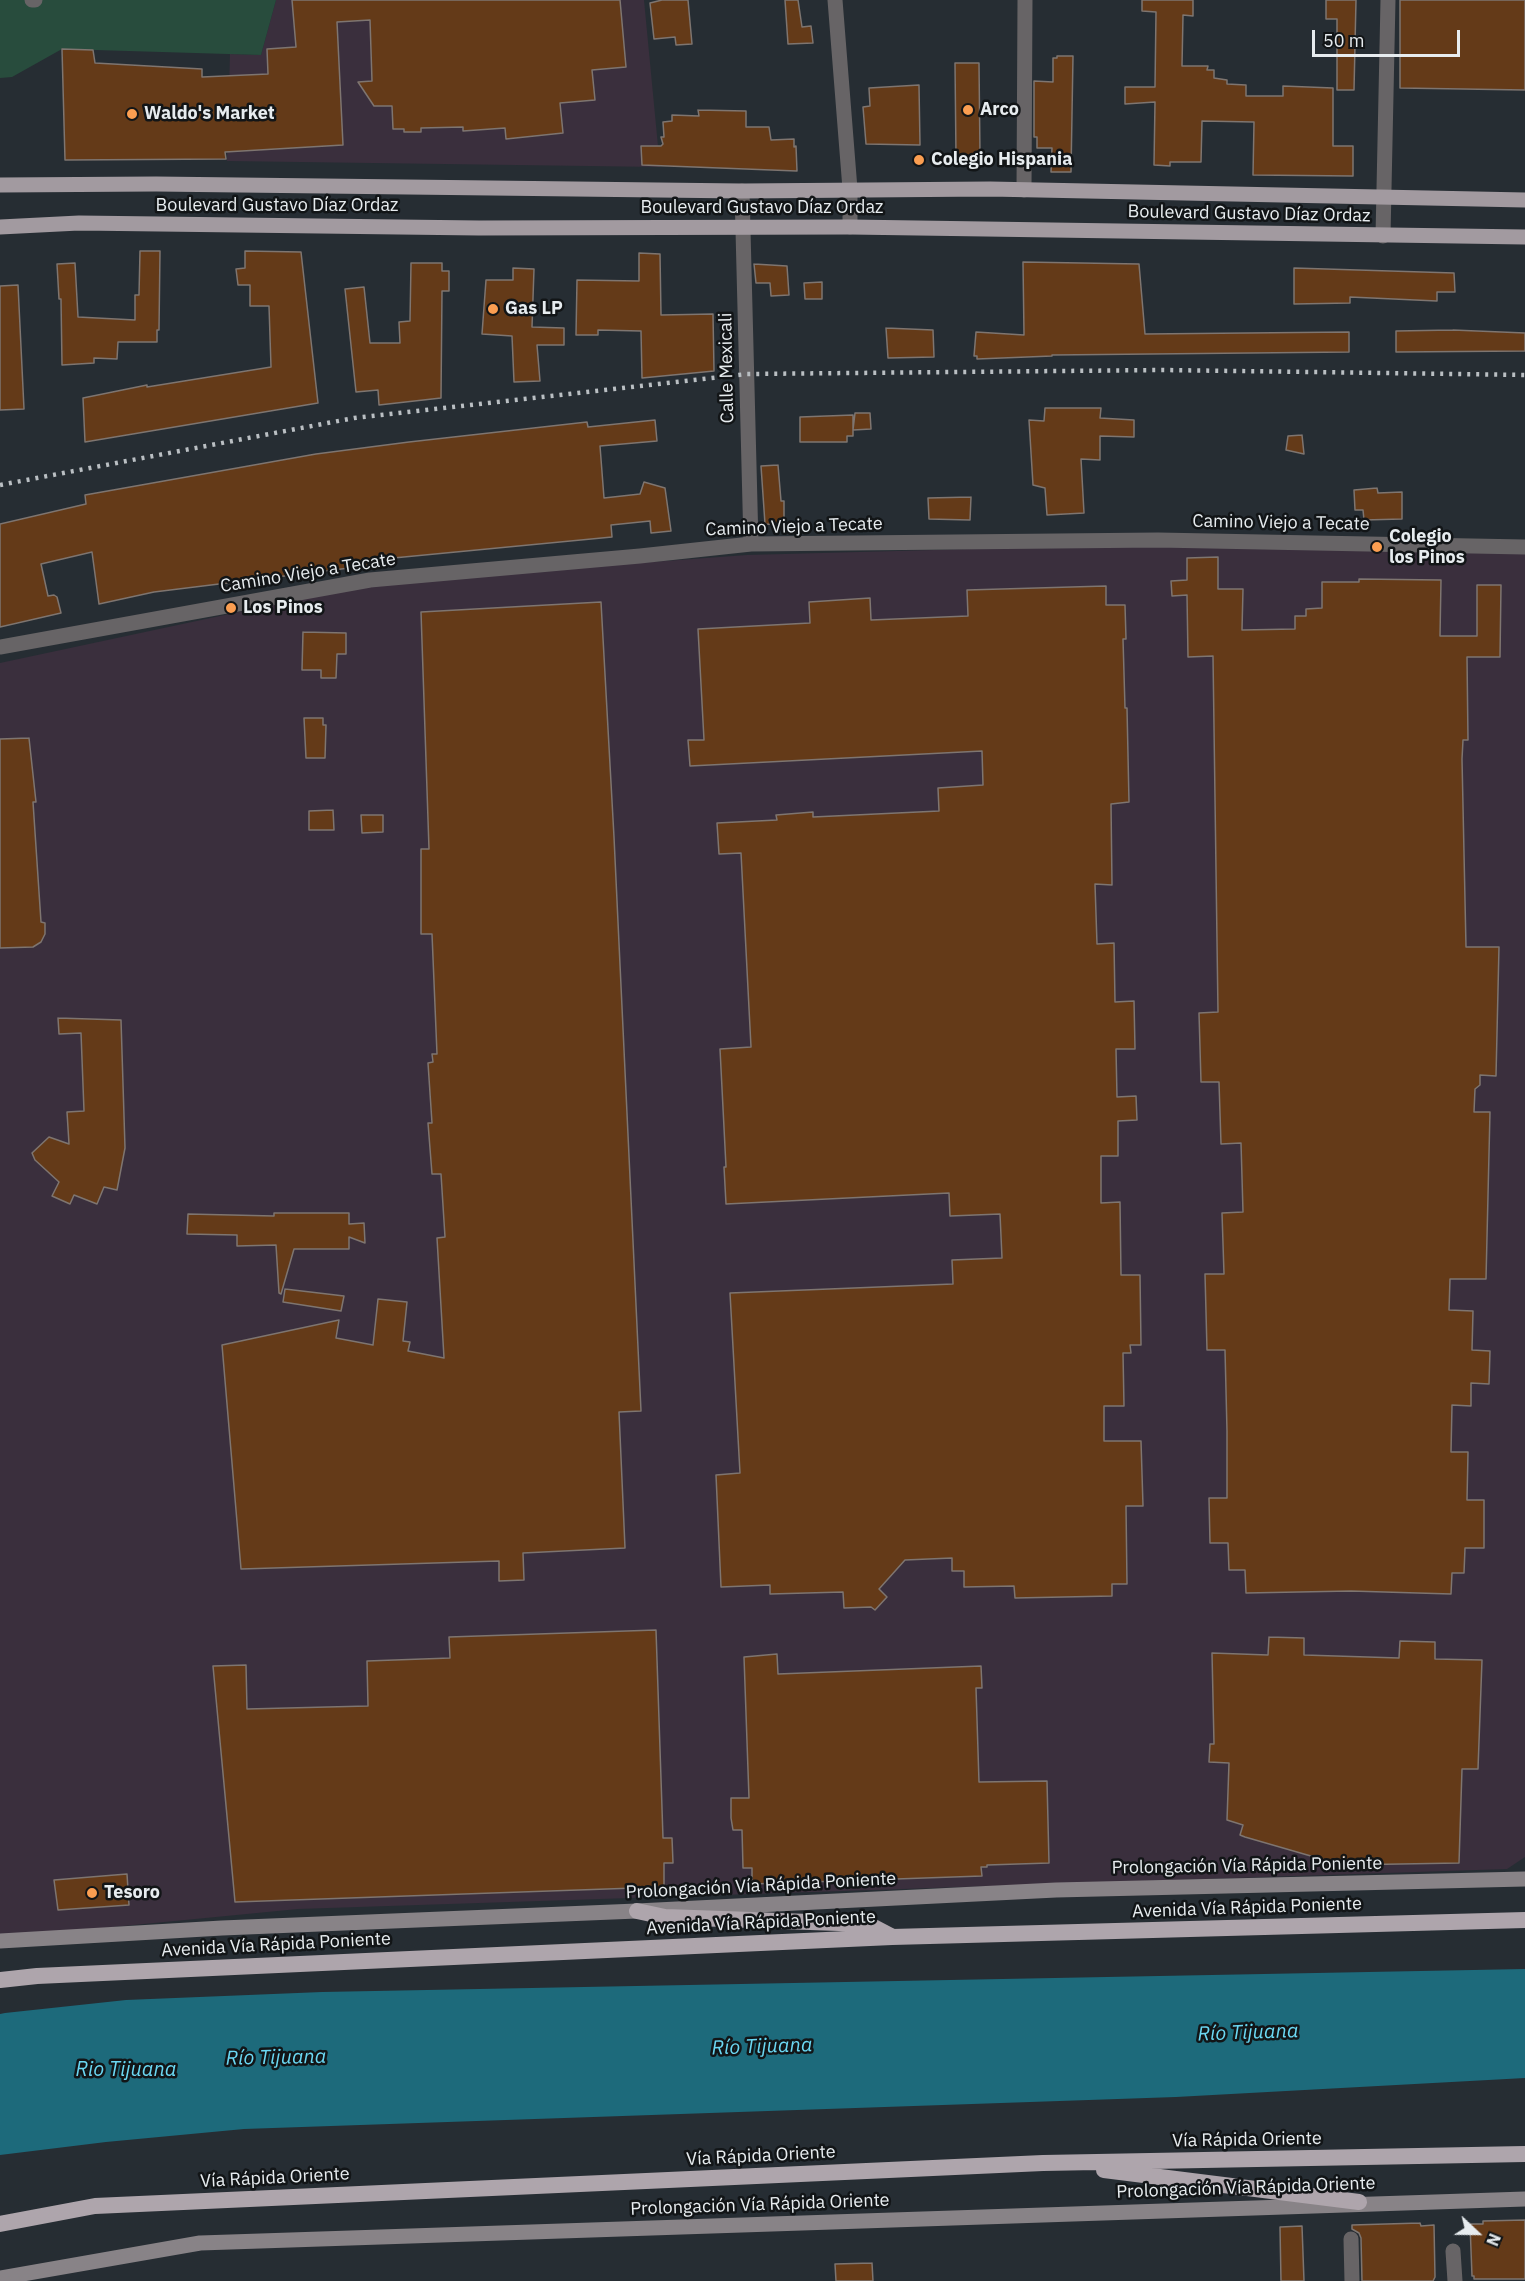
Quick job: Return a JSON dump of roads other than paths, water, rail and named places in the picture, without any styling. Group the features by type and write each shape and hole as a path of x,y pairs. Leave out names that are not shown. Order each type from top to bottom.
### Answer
{"highway":[{"path":"638,1911 665,1917 868,1924 892,1937"},
{"name":"Avenida Vía Rápida Poniente","path":"0,1980 37,1976 892,1937 1525,1920"},
{"name":"Vía Rápida Oriente","path":"0,2224 94,2206 1043,2163 1525,2154"},
{"path":"1043,2163 1359,2202"}],"main road":[{"name":"Boulevard Gustavo Díaz Ordaz","path":"0,185 1024,190 1525,200"},
{"name":"Boulevard Gustavo Díaz Ordaz","path":"0,227 79,223 479,228 850,227 1525,237"},
{"name":"Prolongación Vía Rápida Poniente","path":"0,1941 222,1928 638,1911 1056,1890 1525,1878"},
{"name":"Prolongación Vía Rápida Oriente","path":"0,2278 200,2243 1359,2202 1525,2199"}],"street":[{"path":"835,0 850,189 850,227"},
{"path":"1024,190 1025,0"},
{"path":"1383,236 1388,0"},
{"name":"Calle Mexicali","path":"742,190 751,544"},
{"name":"Camino Viejo a Tecate","path":"0,647 370,580 751,544 1158,540 1525,547"},
{"path":"1351,2239 1352,2281"},
{"path":"1453,2251 1455,2281"}],"water":[{"name":"Rio Tijuana","path":"1525,1969 1525,2078 1176,2097 244,2129 0,2155 0,2014 5,2013 126,2000 322,1992"}],"railway":[{"path":"0,485 354,418 747,374 1164,370 1525,375"}],"place":[{"name":"Arco","path":"968,110"},
{"name":"Waldo's Market","path":"132,114"},
{"name":"Colegio Hispania","path":"919,160"},
{"name":"Gas LP","path":"493,309"},
{"name":"Colegio los Pinos","path":"1377,547"},
{"name":"Los Pinos","path":"231,608"},
{"name":"Tesoro","path":"92,1893"}],"water label":[{"name":"Río Tijuana","path":"1248,2033"},
{"name":"Río Tijuana","path":"762,2047"},
{"name":"Río Tijuana","path":"276,2058"}]}
